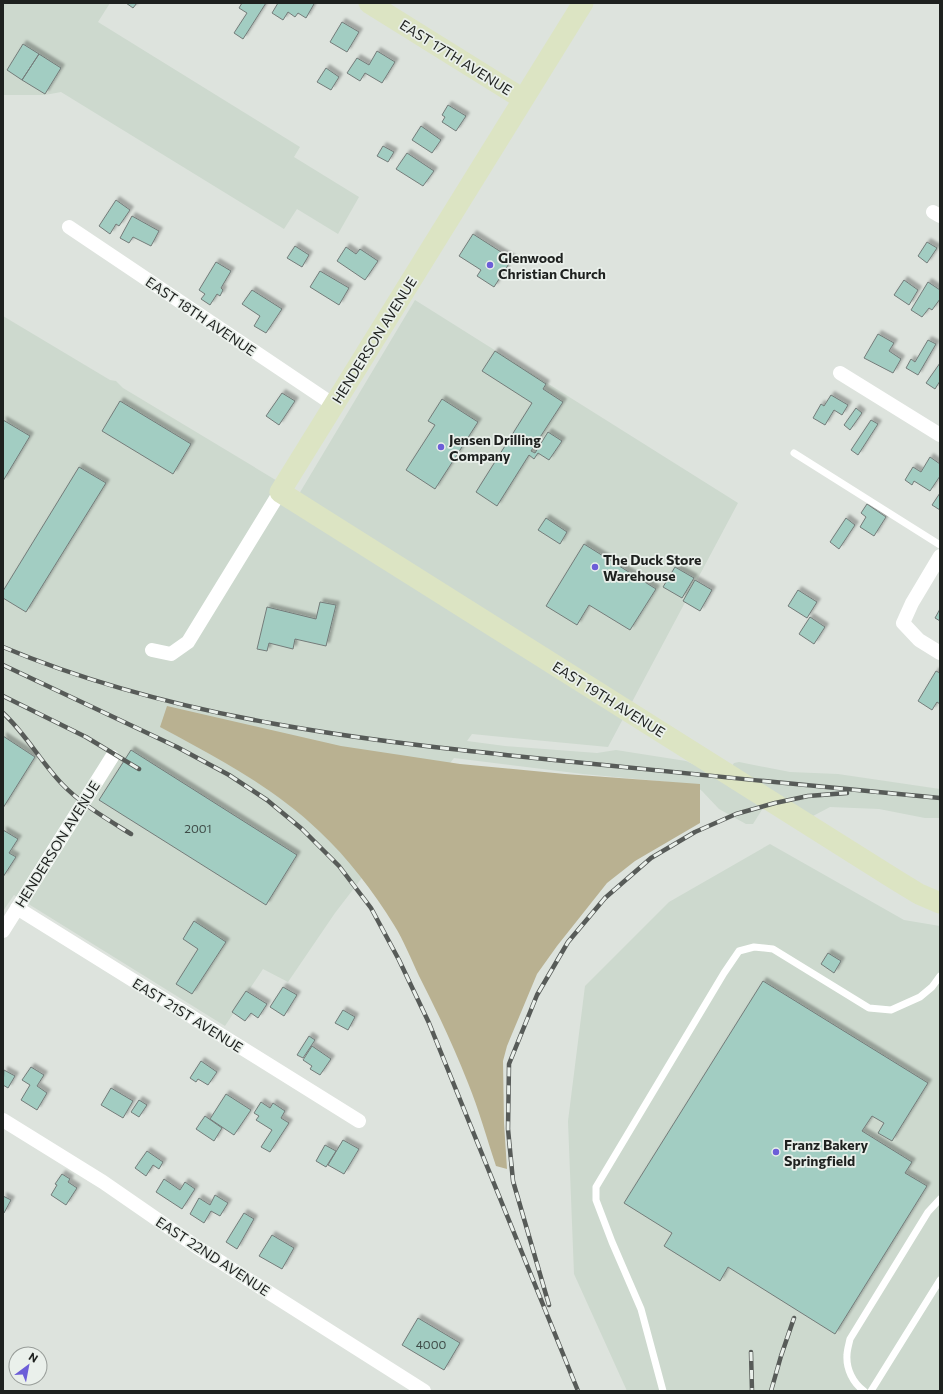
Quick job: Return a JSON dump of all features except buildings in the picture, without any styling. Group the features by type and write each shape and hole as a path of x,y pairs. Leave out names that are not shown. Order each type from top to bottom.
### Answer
{"street":[{"name":"EAST 17TH AVENUE","path":"369,3 523,99"},
{"name":"HENDERSON AVENUE","path":"152,650 171,654 188,642 583,3"},
{"name":"EAST 18TH AVENUE","path":"69,227 334,405"},
{"path":"840,373 940,435"},
{"name":"EAST 19TH AVENUE","path":"280,492 896,880 919,894 940,903"},
{"path":"940,556 912,603 904,623 919,640 940,653"},
{"name":"HENDERSON AVENUE","path":"3,931 112,757"},
{"name":"EAST 21ST AVENUE","path":"17,908 359,1121"},
{"name":"EAST 22ND AVENUE","path":"3,1120 103,1182 197,1247 424,1391"}],"lane":[{"path":"794,453 940,544"},
{"path":"663,1391 641,1309 612,1242 596,1200 596,1187 739,951 754,947 773,949 869,1008 891,1010 920,997 932,987 940,976"},
{"path":"864,1391 858,1386 849,1370 846,1354 850,1339 928,1212 940,1200"},
{"path":"871,1391 940,1280"}],"shaded area":[{"path":"3,3 110,3 98,22 300,147 294,157 359,197 338,234 297,209 284,229 61,92 45,95 3,95"},
{"path":"415,300 738,503 608,747 472,734 467,741 505,746 597,753 616,750 686,761 695,765 763,808 753,824 746,824 719,809 702,791 694,785 583,774 454,758 335,913 288,982 263,969 225,1026 14,895 3,911 3,316 110,380 116,381 123,388 299,494"},
{"path":"167,706 341,746 460,764 565,774 700,784 700,823 635,861 607,883 557,946 537,974 507,1046 503,1061 504,1123 507,1169 496,1166 472,1093 445,1029 401,937 369,887 330,841 283,800 223,761 160,727"},
{"path":"739,762 790,772 838,774 940,789 940,818 925,818 879,809 830,807 813,816 732,766 734,763"},
{"path":"770,844 904,920 940,926 940,1391 627,1391 574,1274 568,1121 585,986 669,902"}],"railway":[{"path":"3,647 69,672 136,693 205,710 274,724 414,745 484,753 940,798"},
{"path":"3,665 177,747 229,775 267,800 302,829 339,866 371,908 399,960 429,1023 578,1391"},
{"path":"3,696 86,737 139,769"},
{"path":"3,713 19,730 54,775 69,791 95,811 131,834"},
{"path":"549,1305 513,1181 508,1129 509,1064 537,995 568,942 605,898 651,858 695,832 736,814 775,803 808,796 847,793"},
{"path":"771,1391 794,1318"},
{"path":"751,1352 752,1391"}],"place":[{"name":"Glenwood Christian Church","path":"490,265"},
{"name":"Jensen Drilling Company","path":"441,447"},
{"name":"The Duck Store Warehouse","path":"595,567"},
{"name":"Franz Bakery Springfield","path":"776,1152"}]}
